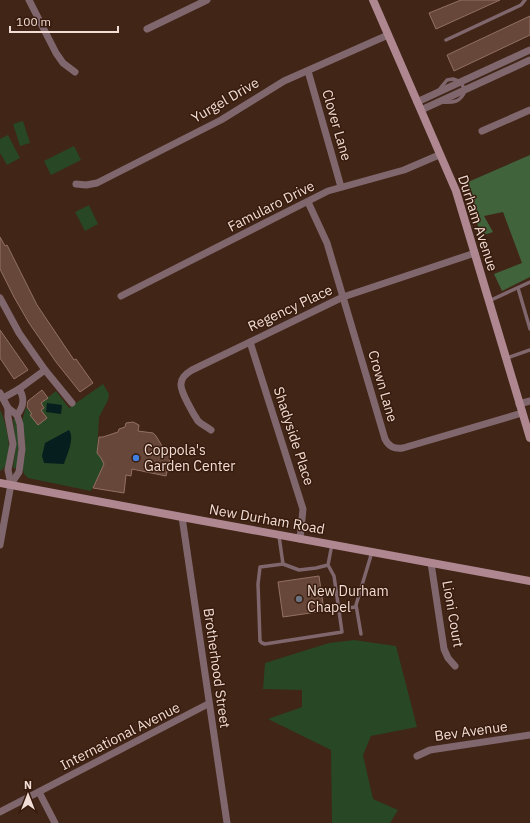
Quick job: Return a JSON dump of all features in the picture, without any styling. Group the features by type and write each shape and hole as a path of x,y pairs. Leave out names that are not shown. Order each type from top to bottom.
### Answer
{"main road":[{"name":"Durham Avenue","path":"374,0 439,155 456,191 530,438"},
{"name":"New Durham Road","path":"0,482 530,581"}],"street":[{"path":"29,0 56,53 63,63 75,72"},
{"path":"147,29 207,0"},
{"name":"Yurgel Drive","path":"76,184 86,185 97,183 221,120 284,81 388,35"},
{"path":"417,102 530,50"},
{"path":"421,110 530,60"},
{"name":"Clover Lane","path":"308,71 341,188"},
{"path":"482,131 530,110"},
{"name":"Famularo Drive","path":"121,296 328,191 404,170 439,155"},
{"name":"Crown Lane","path":"308,202 327,243 385,439 391,447 397,449 403,448 521,408 530,401"},
{"name":"Regency Place","path":"212,430 198,421 182,390 181,384 185,374 343,297 475,253"},
{"path":"0,298 19,333 45,370 72,403"},
{"name":"Shadyside Place","path":"250,342 304,509 300,539"},
{"path":"0,545 11,484 8,470 13,444 8,417 8,408 2,396 19,390 45,370"},
{"path":"17,414 21,410 23,399 19,390"},
{"path":"8,408 17,414 20,424 22,449 19,472 11,484"},
{"name":"Brotherhood Street","path":"182,517 208,704 227,823"},
{"name":"Lioni Court","path":"431,563 444,649 448,658 455,666"},
{"name":"International Avenue","path":"0,812 208,704"},
{"name":"Bev Avenue","path":"417,756 430,750 530,735"},
{"path":"39,792 55,823"}],"lane":[{"path":"446,40 521,5 525,0"},
{"path":"461,82 465,90"},
{"path":"489,301 530,282"},
{"path":"518,288 530,329"},
{"path":"506,358 530,350"},
{"path":"279,535 283,564"},
{"path":"328,565 299,570 283,564 260,567 258,584 260,641 262,643 265,644 342,632 334,576 328,565 332,544"},
{"path":"361,634 356,607 372,552"},
{"path":"339,609 356,607"}],"green space":[{"path":"23,121 30,143 20,146 13,124"},
{"path":"8,135 20,158 7,165 0,153 0,139"},
{"path":"74,146 81,160 51,175 44,161"},
{"path":"530,155 530,277 502,291 494,274 522,263 503,212 484,216 493,232 481,236 469,196 468,182"},
{"path":"89,205 98,224 85,231 75,212"},
{"path":"103,384 109,394 108,400 99,417 97,453 104,464 91,491 28,478 24,474 22,466 25,441 22,421 26,407 32,414 44,408 41,403 56,391 69,408"},
{"path":"0,410 3,416 9,442 9,452 5,467 0,471"},
{"path":"13,419 15,419 17,425 19,443 17,467 14,469 13,466 16,447"},
{"path":"354,640 396,646 417,727 371,736 363,755 373,799 398,810 390,823 332,823 331,750 268,719 302,707 302,690 263,689 265,663 329,643"}],"water":[{"path":"47,403 62,405 61,414 46,412"},
{"path":"69,430 71,433 71,442 64,464 44,463 42,456 45,443"}],"building":[{"path":"461,0 500,0 436,29 429,13"},
{"path":"530,16 530,35 454,71 447,55"},
{"path":"0,237 5,246 7,245 37,305 74,360 76,359 93,383 80,392 56,362 29,323 14,297 0,269"},
{"path":"0,330 28,370 14,379 0,358"},
{"path":"42,390 48,398 41,403 44,408 41,410 47,418 38,425 30,415 32,414 27,407 28,401"},
{"name":"Coppola's Garden Center","path":"133,422 139,425 138,431 153,433 156,436 170,459 166,476 132,469 131,476 126,475 124,493 93,488 104,464 97,453 99,437 118,432 119,429 125,427 126,423"},
{"path":"319,576 324,611 283,617 278,582"}],"place":[{"name":"Coppola's Garden Center","path":"136,458"},
{"name":"New Durham Chapel","path":"299,599"}]}
